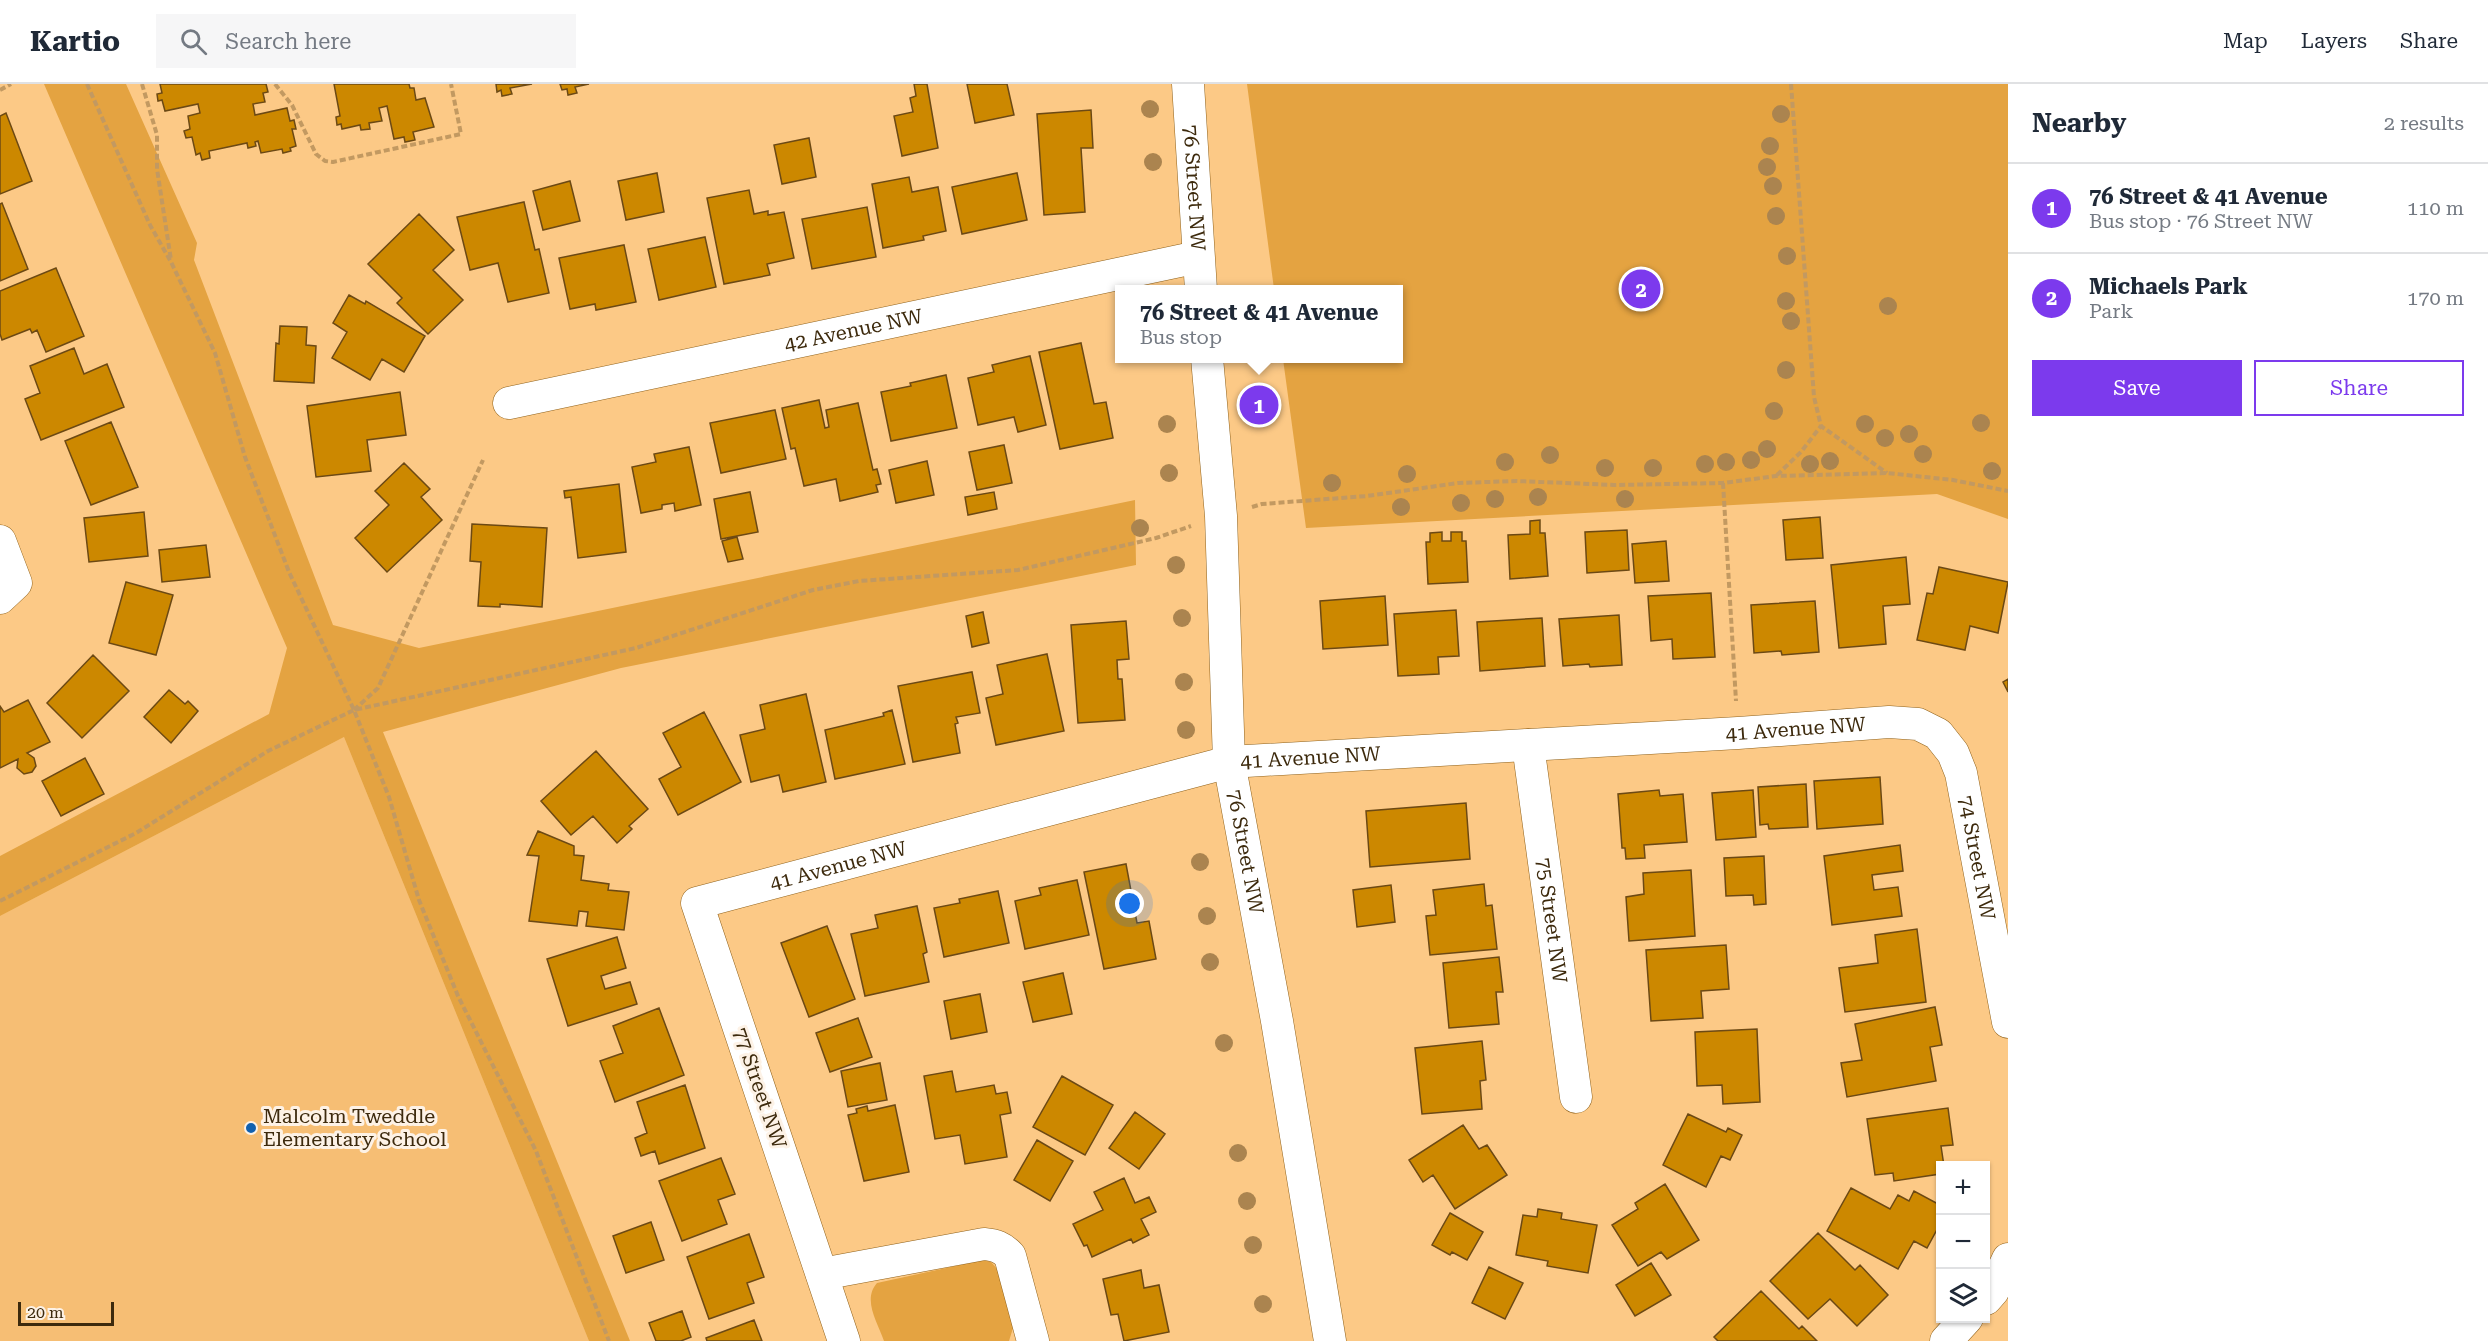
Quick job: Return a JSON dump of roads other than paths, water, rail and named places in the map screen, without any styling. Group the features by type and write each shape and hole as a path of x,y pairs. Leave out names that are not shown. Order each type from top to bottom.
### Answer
{"street":[{"name":"76 Street NW","path":"1188,84 1201,285"},
{"name":"42 Avenue NW","path":"509,403 1198,257"},
{"name":"76 Street NW","path":"1207,363 1221,516 1229,762 1277,1021 1330,1341"},
{"path":"0,541 8,591"},
{"name":"41 Avenue NW","path":"697,903 1229,762 1738,733 1889,722 1918,724 1938,734"},
{"name":"74 Street NW","path":"1938,734 1953,753 1961,773 2008,1022"},
{"name":"75 Street NW","path":"1528,745 1576,1097"},
{"name":"77 Street NW","path":"697,903 844,1341"},
{"path":"822,1274 984,1244 1003,1248 1010,1256 1033,1341"},
{"path":"1990,1294 2008,1258"},
{"path":"1946,1341 1962,1323"}],"place":[{"name":"Michaels Park","path":"1641,289"},
{"name":"76 Street & 41 Avenue","path":"1259,405"},
{"name":"Malcolm Tweddle Elementary School","path":"251,1128"}]}
